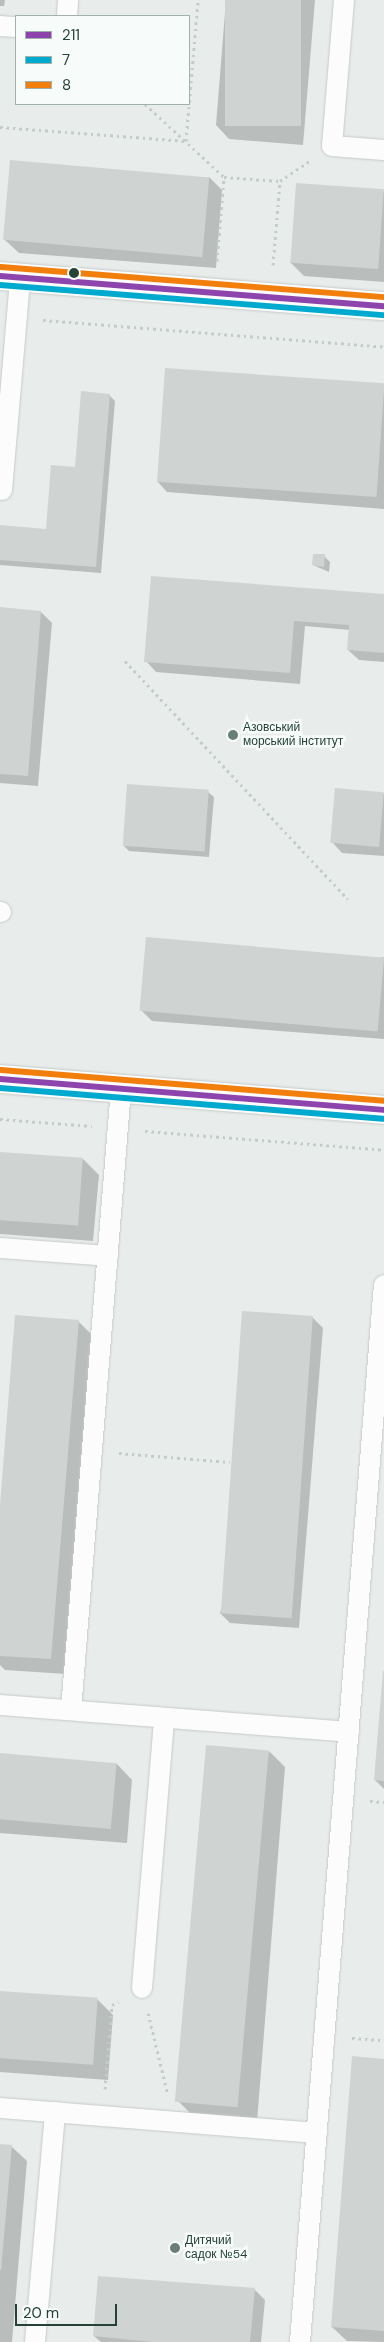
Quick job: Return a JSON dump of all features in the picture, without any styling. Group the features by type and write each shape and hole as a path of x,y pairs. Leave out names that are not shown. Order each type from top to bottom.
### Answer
{"main road":[{"path":"10,277 384,306"},
{"path":"0,1079 384,1110"}],"lane":[{"path":"66,15 68,0"},
{"path":"344,0 332,146 384,150"},
{"path":"0,26 15,27"},
{"path":"2,490 16,318 10,277"},
{"path":"71,1710 121,1089"},
{"path":"0,1248 108,1256"},
{"path":"300,2342 384,1285"},
{"path":"0,1705 349,1732"},
{"path":"142,1988 164,1718"},
{"path":"0,2108 317,2133"},
{"path":"35,2342 55,2112"}],"path":[{"path":"190,95 198,0"},
{"path":"146,105 224,177 280,181 332,146"},
{"path":"186,142 189,105"},
{"path":"0,127 186,142"},
{"path":"217,268 224,177"},
{"path":"272,272 280,181"},
{"path":"16,318 384,347"},
{"path":"126,661 348,899"},
{"path":"0,1119 384,1150"},
{"path":"92,1451 230,1462"},
{"path":"142,1988 175,2122"},
{"path":"103,2116 112,2005"}],"building":[{"path":"225,0 301,0 301,126 225,126"},
{"path":"10,160 209,177 202,257 3,240"},
{"path":"296,183 384,189 378,269 290,263"},
{"path":"165,368 384,383 377,497 157,482"},
{"path":"81,391 110,394 96,567 0,560 0,525 46,529 51,465 75,467"},
{"path":"313,554 325,554 324,567 312,565"},
{"path":"151,576 384,594 384,653 347,650 349,625 294,621 290,673 144,662"},
{"path":"0,607 41,611 28,776 0,774"},
{"path":"127,784 209,790 204,852 123,846"},
{"path":"335,788 384,792 379,847 330,843"},
{"path":"146,937 384,958 378,1032 140,1011"},
{"path":"0,1152 83,1158 78,1226 0,1220"},
{"path":"242,1311 313,1316 292,1618 221,1613"},
{"path":"15,1315 79,1320 51,1659 0,1656 0,1505"},
{"path":"384,1671 384,1781 374,1780"},
{"path":"206,1745 269,1750 238,2107 175,2102"},
{"path":"0,1753 117,1763 111,1829 0,1819"},
{"path":"0,1991 98,1998 93,2065 0,2058"},
{"path":"352,2056 384,2059 384,2331 331,2327"},
{"path":"0,2144 12,2145 1,2270 0,2270"},
{"path":"98,2276 255,2288 250,2342 153,2342 93,2336"}],"transit line":[{"name":"8","path":"1,267 384,297"},
{"name":"211","path":"0,276 384,306"},
{"name":"7","path":"0,285 383,315"},
{"name":"8","path":"1,1070 384,1101"},
{"name":"211","path":"0,1079 384,1110"},
{"name":"7","path":"0,1088 383,1119"}],"place":[{"name":"Азовський морський інститут","path":"233,735"},
{"name":"Дитячий садок №54","path":"175,2248"}]}
